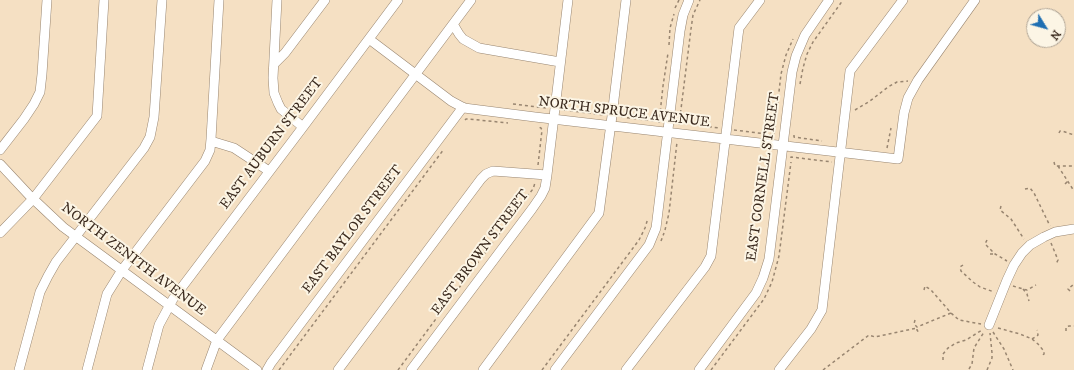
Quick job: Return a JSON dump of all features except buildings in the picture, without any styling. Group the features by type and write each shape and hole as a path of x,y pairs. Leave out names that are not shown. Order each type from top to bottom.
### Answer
{"street":[{"path":"0,150 28,114 40,92 47,0"},
{"path":"0,233 33,199 97,116 104,0"},
{"path":"20,370 40,292 48,276 56,262 144,148 150,137 154,117 162,0"},
{"path":"87,370 107,294 122,270 205,161 210,150 219,0"},
{"path":"277,0 273,78 274,93 281,109 303,127"},
{"path":"274,64 285,53 325,0"},
{"name":"EAST AUBURN STREET","path":"147,370 159,325 173,298 398,0"},
{"path":"206,370 217,340 471,0"},
{"name":"EAST BROWN STREET","path":"411,370 532,209 545,188 559,120 560,62 568,0"},
{"path":"483,370 599,214 626,0"},
{"path":"555,370 649,244 656,228 659,211 664,132 683,15 689,0"},
{"path":"626,370 705,267 710,256 726,140 739,28 760,0"},
{"name":"EAST CORNELL STREET","path":"699,370 756,293 763,278 769,259 792,72 796,56 805,35 829,0"},
{"path":"779,370 811,328 822,310 850,71 903,0"},
{"path":"918,80 975,0"},
{"path":"453,24 463,38 479,48 560,62"},
{"name":"NORTH SPRUCE AVENUE","path":"369,39 451,101 463,107 726,140 898,159 904,113 908,98 918,80"},
{"name":"EAST BAYLOR STREET","path":"267,370 463,107"},
{"path":"211,141 234,148 270,171"},
{"name":"NORTH ZENITH AVENUE","path":"0,164 33,199 64,227 257,370"},
{"path":"338,370 486,174 493,171 547,175"},
{"path":"989,325 1014,265 1022,253 1030,245 1050,234 1074,228"}],"path":[{"path":"664,132 659,120 670,28 679,0"},
{"path":"799,89 807,54 813,42 844,0"},
{"path":"679,123 774,135 781,74 786,55 794,36"},
{"path":"844,115 848,115 888,87 903,81 918,80"},
{"path":"513,104 656,121 659,120"},
{"path":"398,370 533,189 537,175 542,130 541,128 532,126 536,107"},
{"path":"559,120 560,110"},
{"path":"464,122 466,119 469,119 508,123"},
{"path":"880,148 888,148 891,128"},
{"path":"794,130 794,137 825,141"},
{"path":"1059,133 1062,131 1074,135"},
{"path":"279,370 445,147"},
{"path":"1054,162 1055,166 1058,166 1074,191"},
{"path":"1058,166 1074,166"},
{"path":"1065,184 1068,181"},
{"path":"1025,189 1031,189 1049,222 1050,234 1058,260 1056,264"},
{"path":"1001,206 1000,210 1012,219 1022,236 1030,245"},
{"path":"542,370 639,240 645,228 649,213"},
{"path":"987,240 985,244 995,254 1014,265"},
{"path":"990,254 995,254"},
{"path":"963,265 960,269 976,285 1001,295"},
{"path":"1070,291 1068,289 1074,284"},
{"path":"1029,301 1027,294 1023,289 1030,289 1036,285"},
{"path":"924,290 926,286 928,287 951,313 962,321 989,325 1032,339 1043,350 1044,354 1042,355"},
{"path":"823,370 869,335 875,336 917,327 951,313"},
{"path":"914,320 914,324 919,333"},
{"path":"943,360 942,353 948,348 966,340 989,325"},
{"path":"969,369 972,364 974,348 989,325"},
{"path":"987,370 992,358 989,325"},
{"path":"989,325 1004,349 1013,370"},
{"path":"1066,330 1066,327 1074,326"},
{"path":"1032,339 1037,336 1037,330"}]}
